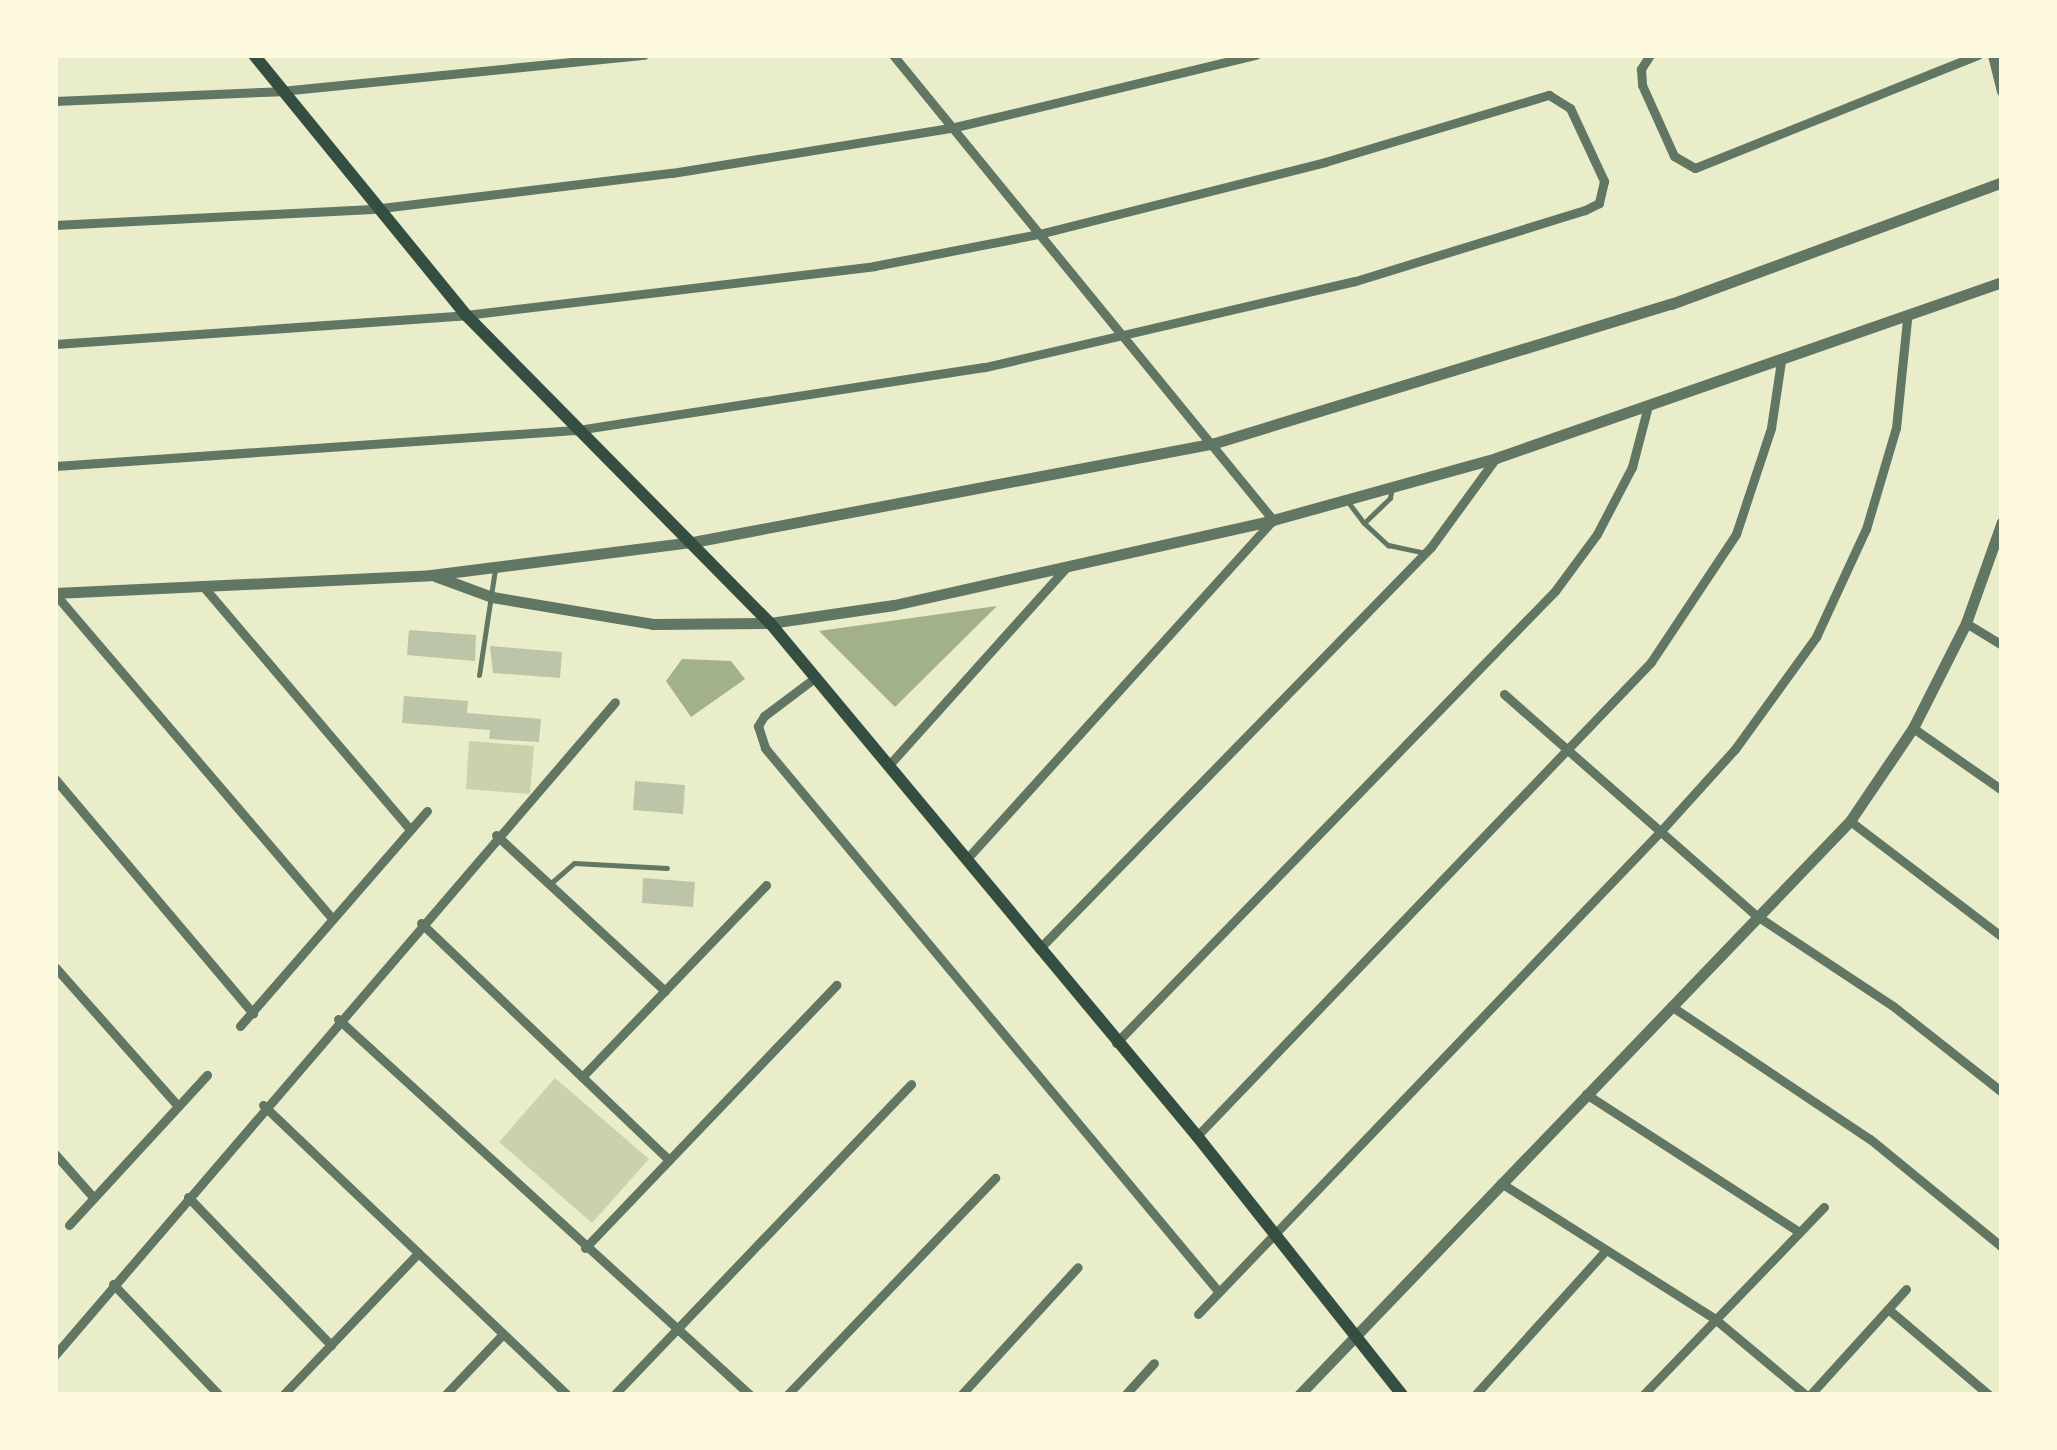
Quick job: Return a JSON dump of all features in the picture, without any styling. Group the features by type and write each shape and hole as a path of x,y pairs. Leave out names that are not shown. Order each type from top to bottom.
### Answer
{"main road":[{"path":"254,55 373,208 466,314 575,430 770,623 1196,1136 1402,1395"}],"street":[{"path":"55,101 281,91 644,55"},
{"path":"893,55 1215,443 1273,520"},
{"path":"55,225 373,208 672,174 951,128 1256,55"},
{"path":"1650,55 1641,69 1674,156 1695,168 1978,55"},
{"path":"1993,55 2002,91"},
{"path":"55,344 466,314 782,280 1039,234 1325,162 1537,97 1560,97 1604,181 1598,203 1355,281 1128,338 825,395 575,430 55,466"},
{"path":"55,594 432,574 692,542 1215,443 1671,304 2002,182"},
{"path":"432,574 492,597 653,624 770,623 1066,568 1273,520 1496,458 1648,410 2002,282"},
{"path":"1198,1314 1272,1231 1659,833 1735,749 1816,638 1866,530 1896,428 1906,319"},
{"path":"1196,1136 1652,662 1736,534 1771,428 1780,361"},
{"path":"1116,1044 1555,591 1597,534 1632,468 1648,410"},
{"path":"1039,949 1426,553 1496,458"},
{"path":"967,859 1273,520"},
{"path":"1300,1395 1850,821 1914,728 1966,623 2002,522"},
{"path":"890,765 1066,568"},
{"path":"202,585 410,829"},
{"path":"55,594 332,918"},
{"path":"1966,623 2002,646"},
{"path":"816,677 764,716 759,738 1218,1291"},
{"path":"1504,694 1564,753 1757,916 1893,1006 2002,1092"},
{"path":"55,1355 263,1105 615,702"},
{"path":"1914,728 2002,790"},
{"path":"55,779 252,1013"},
{"path":"240,1026 427,811"},
{"path":"1850,821 2002,937"},
{"path":"496,835 665,991"},
{"path":"582,1077 766,886"},
{"path":"420,923 669,1160"},
{"path":"55,967 178,1106"},
{"path":"584,1248 836,985"},
{"path":"1671,1006 1870,1140 2002,1248"},
{"path":"338,1019 584,1248 750,1395"},
{"path":"69,1225 207,1075"},
{"path":"614,1395 911,1084"},
{"path":"1586,1094 1799,1232"},
{"path":"263,1105 567,1395"},
{"path":"55,1154 93,1197"},
{"path":"787,1395 995,1178"},
{"path":"1501,1183 1714,1319 1808,1395 1906,1289"},
{"path":"188,1196 331,1345"},
{"path":"1643,1395 1824,1207"},
{"path":"1475,1395 1606,1250"},
{"path":"283,1395 418,1253"},
{"path":"961,1395 1078,1268"},
{"path":"113,1284 219,1395"},
{"path":"1888,1309 1989,1395"},
{"path":"444,1395 503,1334"},
{"path":"1125,1395 1154,1363"}],"lane":[{"path":"1364,523 1390,498 1392,487"},
{"path":"1346,500 1388,545 1426,553"},
{"path":"479,675 496,566"},
{"path":"551,883 574,863 667,868"}],"shaded area":[{"path":"997,606 895,707 819,631"},
{"path":"682,659 731,661 745,679 691,717 666,681"},
{"path":"469,741 534,746 530,794 466,789"},
{"path":"555,1078 649,1159 592,1223 499,1142"}],"building":[{"path":"409,630 476,635 475,661 407,655"},
{"path":"490,646 562,652 560,678 493,673"},
{"path":"404,696 468,701 467,713 541,719 539,742 489,739 490,730 402,723"},
{"path":"635,781 685,785 683,814 633,810"},
{"path":"643,878 695,882 693,907 642,903"}]}
